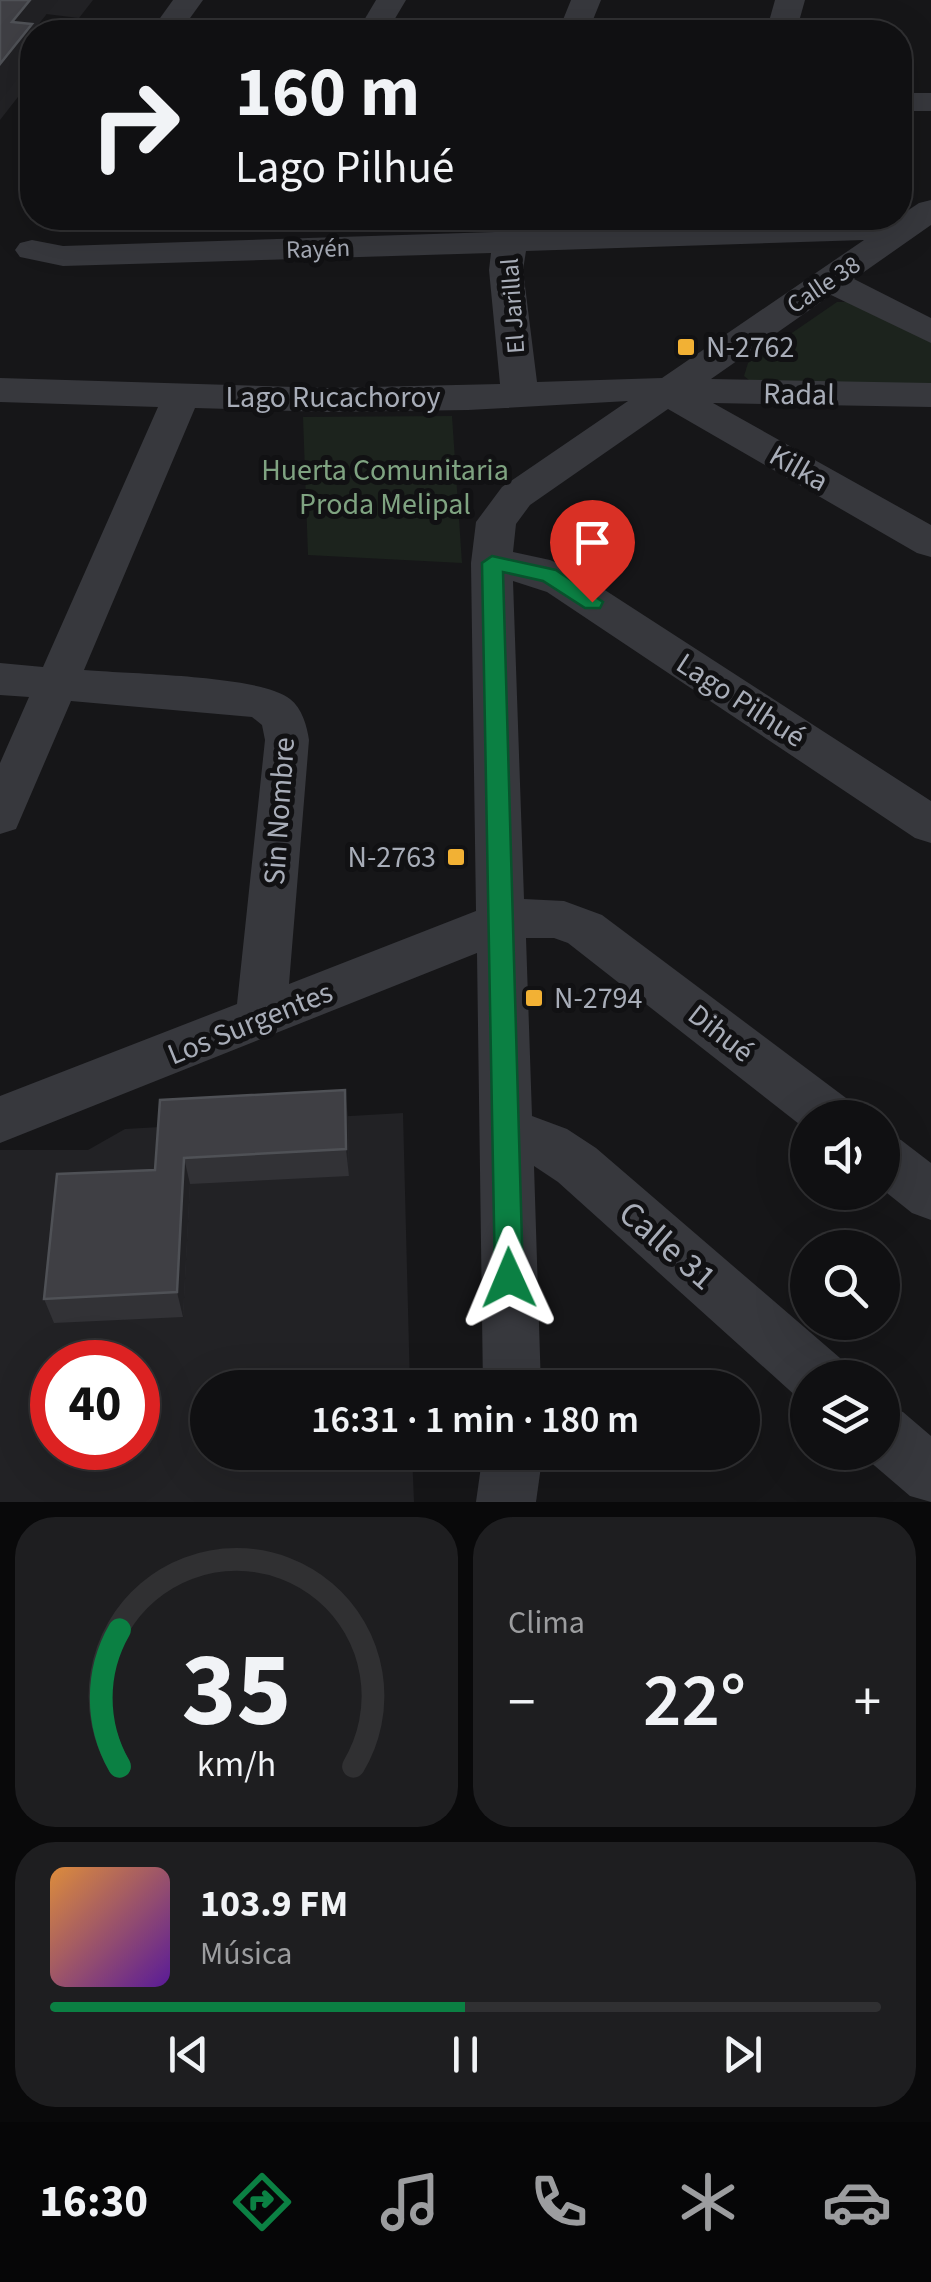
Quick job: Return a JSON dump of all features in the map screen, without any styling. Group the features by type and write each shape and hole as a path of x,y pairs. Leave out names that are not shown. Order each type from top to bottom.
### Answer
{"street":[{"path":"248,250 260,230"},
{"name":"Rayén","path":"34,234 52,256 248,250 511,230"},
{"name":"El Jarillal","path":"511,230 507,284 520,394"},
{"name":"Calle 38","path":"666,392 903,230"},
{"path":"0,265 34,234"},
{"path":"830,280 931,332"},
{"name":"Lago Rucachoroy","path":"0,390 380,400 608,389 666,392"},
{"path":"512,1370 492,563 496,522 516,496 666,392"},
{"name":"Radal","path":"666,392 931,395"},
{"name":"Kilka","path":"666,392 931,543"},
{"path":"0,816 181,396"},
{"name":"Lago Pilhué","path":"492,563 535,570 562,582 931,825"},
{"name":"Sin Nombre","path":"0,680 262,702 276,708 284,718 287,740 261,1018"},
{"name":"Dihué","path":"500,923 557,917 586,929 808,1100"},
{"name":"Los Surgentes","path":"0,1120 500,923"},
{"name":"Calle 31","path":"506,1131 548,1146 577,1166 798,1360"},
{"path":"900,1171 931,1195"},
{"path":"900,1449 931,1476"},
{"path":"506,1502 510,1470"}],"shaded area":[{"path":"0,0 93,0 79,18 46,14 41,20 20,20 20,94 0,120"},
{"path":"403,1113 410,1370 190,1370 190,1470 413,1470 414,1502 0,1502 0,1150 88,1150 125,1129"}],"green space":[{"path":"837,302 848,302 931,341 931,386 749,380 744,376 748,363"},
{"name":"Huerta Comunitaria Proda Melipal","path":"452,416 462,563 308,555 303,417"}],"building":[{"path":"0,0 30,0 12,22 20,23 20,39 0,64"},
{"path":"345,1090 346,1149 184,1158 177,1292 44,1299 57,1174 155,1170 160,1100"}],"place":[{"name":"N-2762","path":"686,347"},
{"name":"N-2763","path":"456,857"},
{"name":"N-2794","path":"534,998"}],"route":[{"path":"509,1278 492,563 535,570 592,602"}]}
